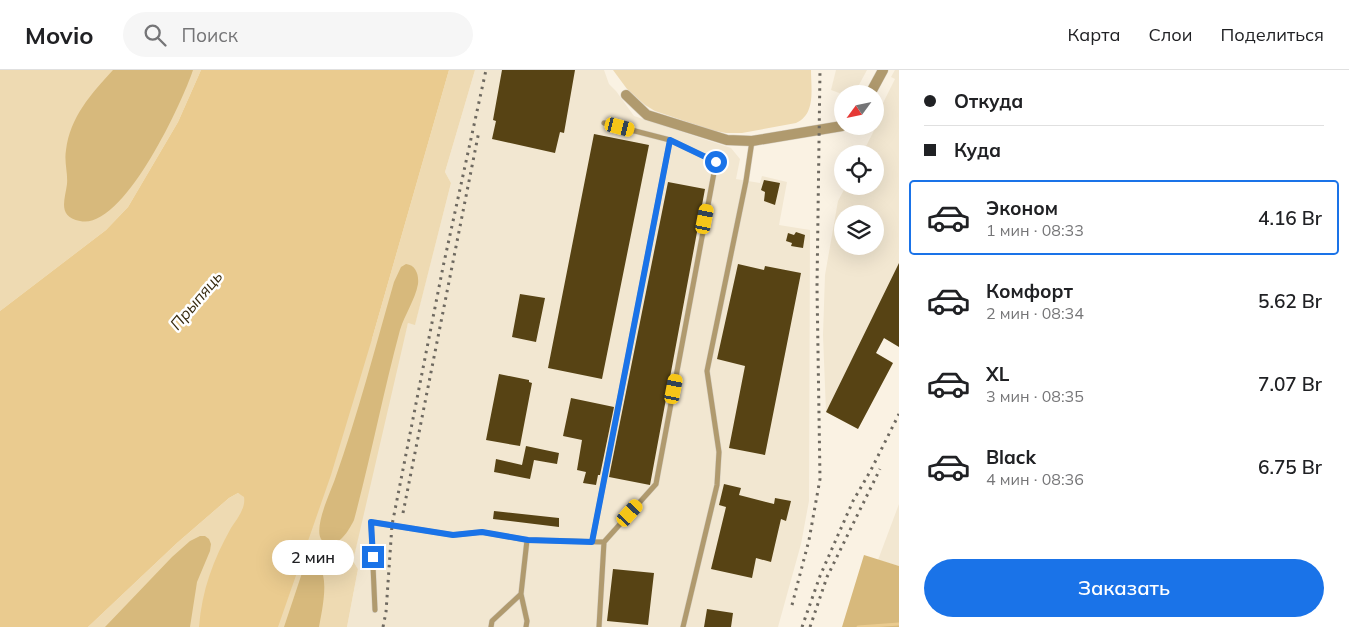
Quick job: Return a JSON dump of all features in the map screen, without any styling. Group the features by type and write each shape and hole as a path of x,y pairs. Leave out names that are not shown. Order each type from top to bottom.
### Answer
{"street":[{"path":"875,85 883,70"},
{"path":"626,95 647,115 727,140 752,141 834,127"}],"lane":[{"path":"599,627 604,542 656,484 716,162 670,140 604,123"},
{"path":"592,542 670,140"},
{"path":"683,627 717,485 719,452 707,371 746,181 752,141"},
{"path":"375,610 371,522 453,535 482,532 528,540 604,542"},
{"path":"526,627 527,621 521,594 528,540"},
{"path":"491,627 492,621 521,594"}],"shaded area":[{"path":"0,70 201,70 178,122 128,207 106,230 0,311"},
{"path":"113,70 193,70 164,135 132,186 114,206 97,219 80,221 68,215 64,207 67,184 66,154 68,138 83,107"},
{"path":"449,70 475,70 445,172 451,183 415,325 408,323 353,561 358,569 347,627 88,627 177,543 229,498 238,493 243,495 372,339"},
{"path":"475,70 604,70 609,84 634,116 731,148 740,159 736,179 760,183 762,176 787,182 779,225 810,230 809,501 801,544 778,627 347,627 358,569 353,561 387,399 408,323 415,324 451,183 445,172"},
{"path":"613,70 811,70 812,93 810,107 807,114 796,123 742,133 726,133 711,130 655,111 627,89"},
{"path":"836,70 867,70 859,85 834,85 834,91 831,90"},
{"path":"895,70 899,70 899,342 897,346 884,338 876,353 893,363 858,429 826,412 823,335 825,275 834,224 834,255 884,255 884,205 837,205 841,195 884,195 884,145 867,145 872,135 884,135 884,101 895,79 891,77"},
{"path":"406,264 412,266 416,271 418,284 415,296 400,330 354,520 342,538 329,544 320,537 320,522 351,430 394,282 401,267"},
{"path":"899,504 899,566 878,560"},
{"path":"200,536 205,536 211,544 197,582 190,627 105,627 172,557 190,541"},
{"path":"864,555 899,566 899,627 842,627"},
{"path":"310,564 317,566 322,572 324,580 319,627 284,627 302,573"}],"water":[{"name":"Прыпяць","path":"201,70 449,70 331,475 278,627 199,627 203,600 214,564 244,505 244,497 238,493 229,498 177,543 88,627 0,627 0,311 106,230 128,207 178,122"}],"building":[{"path":"502,70 575,70 564,133 560,132 555,153 492,139 496,121 493,120"},
{"path":"594,134 649,145 602,379 548,368"},
{"path":"764,180 780,183 775,205 764,201 765,192 761,190"},
{"path":"668,182 705,189 650,485 609,477"},
{"path":"796,232 805,235 803,248 791,246 792,243 786,241 788,233 794,235"},
{"path":"899,263 899,347 884,338 876,353 893,363 858,429 826,412"},
{"path":"738,264 764,270 765,266 801,273 765,455 729,448 745,366 717,359"},
{"path":"520,294 545,298 536,342 512,337"},
{"path":"499,374 529,380 532,383 520,446 486,440"},
{"path":"571,398 614,407 600,475 598,475 596,485 583,483 586,472 577,470 582,440 563,436"},
{"path":"526,446 559,453 557,464 534,460 530,479 494,472 496,459 522,465"},
{"path":"724,484 741,488 739,495 774,504 775,498 791,501 786,521 781,519 771,562 756,558 752,578 711,569 726,507 719,505"},
{"path":"494,511 559,518 559,527 493,519"},
{"path":"613,569 654,573 648,625 607,621"},
{"path":"707,609 733,613 731,627 704,627"}],"waterway":[{"path":"858,627 899,624"}],"railway":[{"path":"383,627 386,612 392,525 443,267 486,70"},
{"path":"792,605 809,540 820,479 817,287 820,70"},
{"path":"403,513 479,131"},
{"path":"802,627 820,576 853,501 899,414"},
{"path":"810,627 827,577 880,469"}],"route":[{"path":"373,557 371,522 453,535 482,532 528,540 592,542 670,140 716,162"}]}
